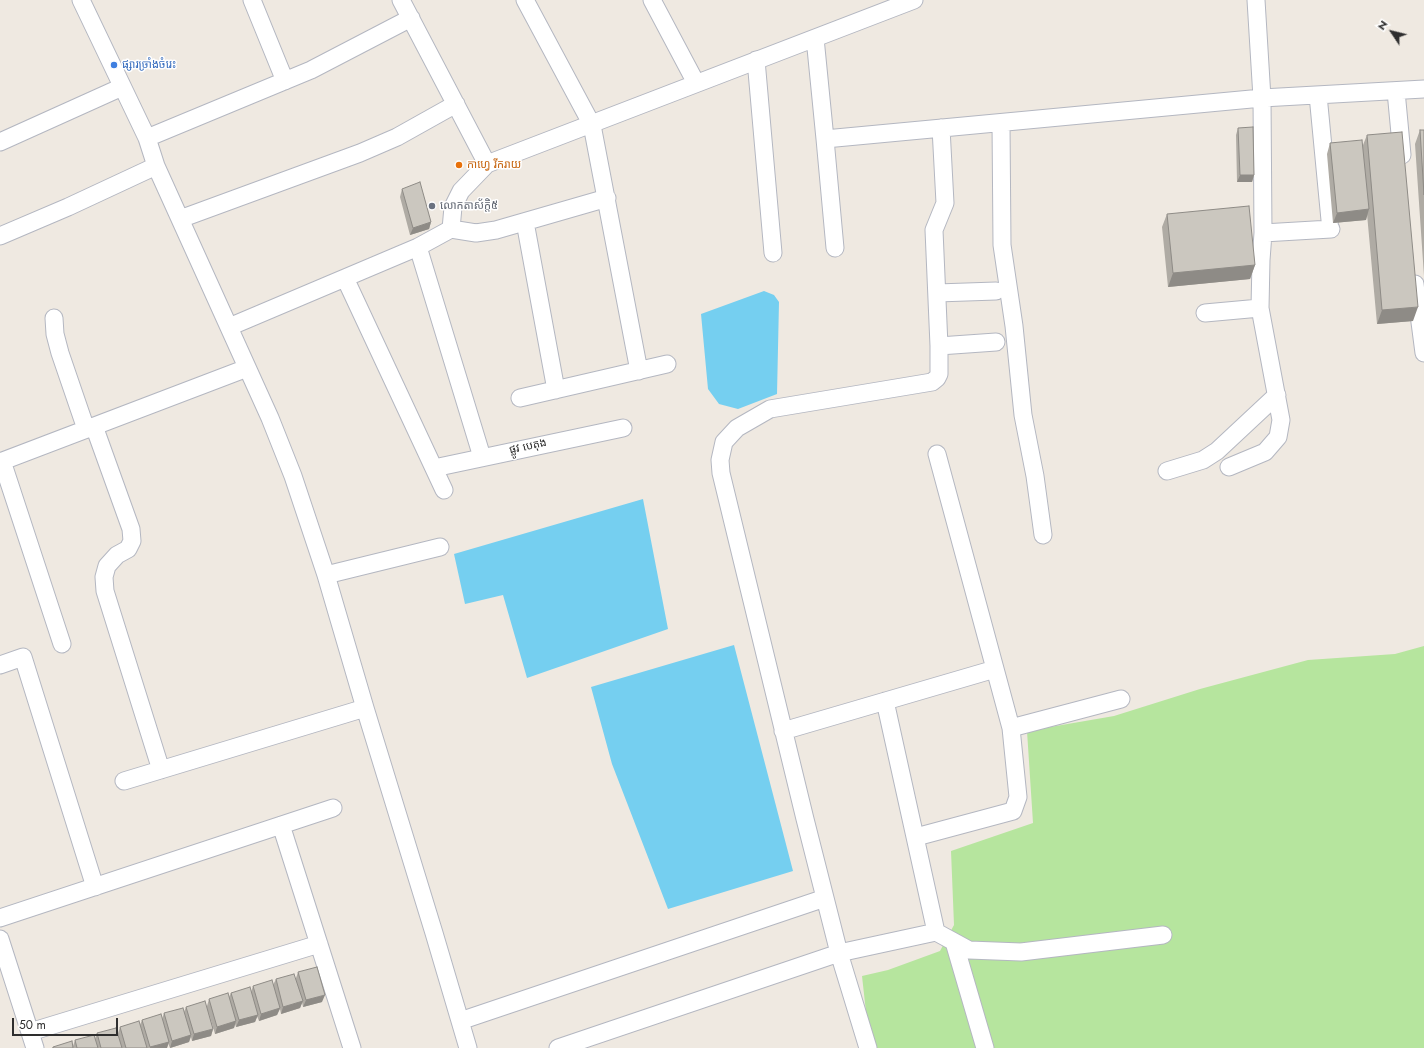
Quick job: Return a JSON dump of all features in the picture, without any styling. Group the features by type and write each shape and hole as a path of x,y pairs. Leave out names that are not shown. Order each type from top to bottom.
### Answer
{"street":[{"path":"81,0 147,138 156,166 270,418 293,476 326,575 468,1048"},
{"path":"252,0 285,81"},
{"path":"401,0 487,164"},
{"path":"525,0 592,125 639,371"},
{"path":"652,0 696,83"},
{"path":"451,230 454,207 461,191 487,164 592,125 911,0"},
{"path":"1229,467 1265,452 1278,437 1282,420 1260,308 1263,233 1262,98 1256,0"},
{"path":"147,138 311,70 411,18"},
{"path":"815,38 835,248"},
{"path":"756,60 773,253"},
{"path":"0,142 122,87"},
{"path":"825,139 1262,98 1424,89"},
{"path":"1396,91 1404,170"},
{"path":"1263,233 1330,224 1318,95"},
{"path":"180,219 397,137 456,104"},
{"path":"1001,123 1002,245 1014,326 1023,415 1035,476 1043,534"},
{"path":"868,1048 839,953 783,731 721,473 720,460 724,442 737,428 770,410 932,382 937,378 939,374 939,346 934,230 945,204 941,128"},
{"path":"0,236 68,207 156,166"},
{"path":"229,327 418,247 451,230 476,233 496,230 607,198"},
{"path":"525,222 556,390"},
{"path":"418,247 482,457"},
{"path":"1417,276 1424,353"},
{"path":"345,278 444,490"},
{"path":"937,293 996,291"},
{"path":"1205,313 1260,308"},
{"path":"54,318 55,334 60,353 131,529 132,541 128,549 118,555 107,566 104,577 105,591 161,770"},
{"path":"939,346 996,342"},
{"path":"520,398 667,364"},
{"path":"62,644 1,461 247,368"},
{"path":"1167,471 1203,460 1217,451 1277,394"},
{"name":"ផ្លូវ បេតុង","path":"434,468 623,428"},
{"path":"916,837 1013,811 1018,797 1011,728 937,454"},
{"path":"326,575 440,547"},
{"path":"0,665 23,657 95,887"},
{"path":"783,731 995,669"},
{"path":"1011,728 1121,699"},
{"path":"885,701 936,932"},
{"path":"124,781 365,708"},
{"path":"0,918 333,808"},
{"path":"281,825 352,1048"},
{"path":"460,1021 826,898"},
{"path":"558,1048 839,953 936,932 969,950 1021,952 1162,935"},
{"path":"0,939 33,1040 319,944"},
{"path":"954,942 985,1048"}],"green space":[{"path":"1424,646 1424,1048 870,1048 862,976 888,970 940,951 954,925 951,851 1033,823 1027,731 1114,716 1200,689 1308,660 1395,654"}],"water":[{"path":"764,291 774,295 779,302 777,394 738,409 719,404 708,389 701,314"},
{"path":"643,499 668,629 527,678 503,595 465,604 454,554"},
{"path":"734,645 793,871 668,909 612,764 591,687"}],"building":[{"path":"1253,127 1254,175 1240,175 1238,128"},
{"path":"1420,130 1424,130 1424,195"},
{"path":"1402,132 1418,307 1382,310 1367,135"},
{"path":"1362,140 1369,209 1337,213 1330,143"},
{"path":"420,182 431,222 413,228 402,189"},
{"path":"1249,206 1255,265 1173,273 1167,214"},
{"path":"317,967 325,995 306,1000 298,972"},
{"path":"294,974 303,1001 283,1007 276,979"},
{"path":"272,980 280,1008 261,1014 253,986"},
{"path":"250,987 258,1015 239,1020 231,993"},
{"path":"228,993 236,1021 217,1027 209,999"},
{"path":"205,1001 213,1029 194,1034 186,1007"},
{"path":"183,1008 191,1035 172,1041 164,1013"},
{"path":"161,1014 169,1042 150,1047 142,1020"},
{"path":"139,1021 147,1048 126,1048 120,1027"},
{"path":"116,1028 122,1048 101,1048 97,1033"},
{"path":"94,1035 98,1048 77,1048 75,1040"},
{"path":"72,1041 73,1048 53,1048 53,1047"}],"place":[{"name":"ផ្សារច្រាំងចំរេះ","path":"114,65"},
{"name":"កាហ្វេ រីករាយ","path":"459,165"},
{"name":"លោកតាស័ក្តិ៥","path":"432,206"}]}
